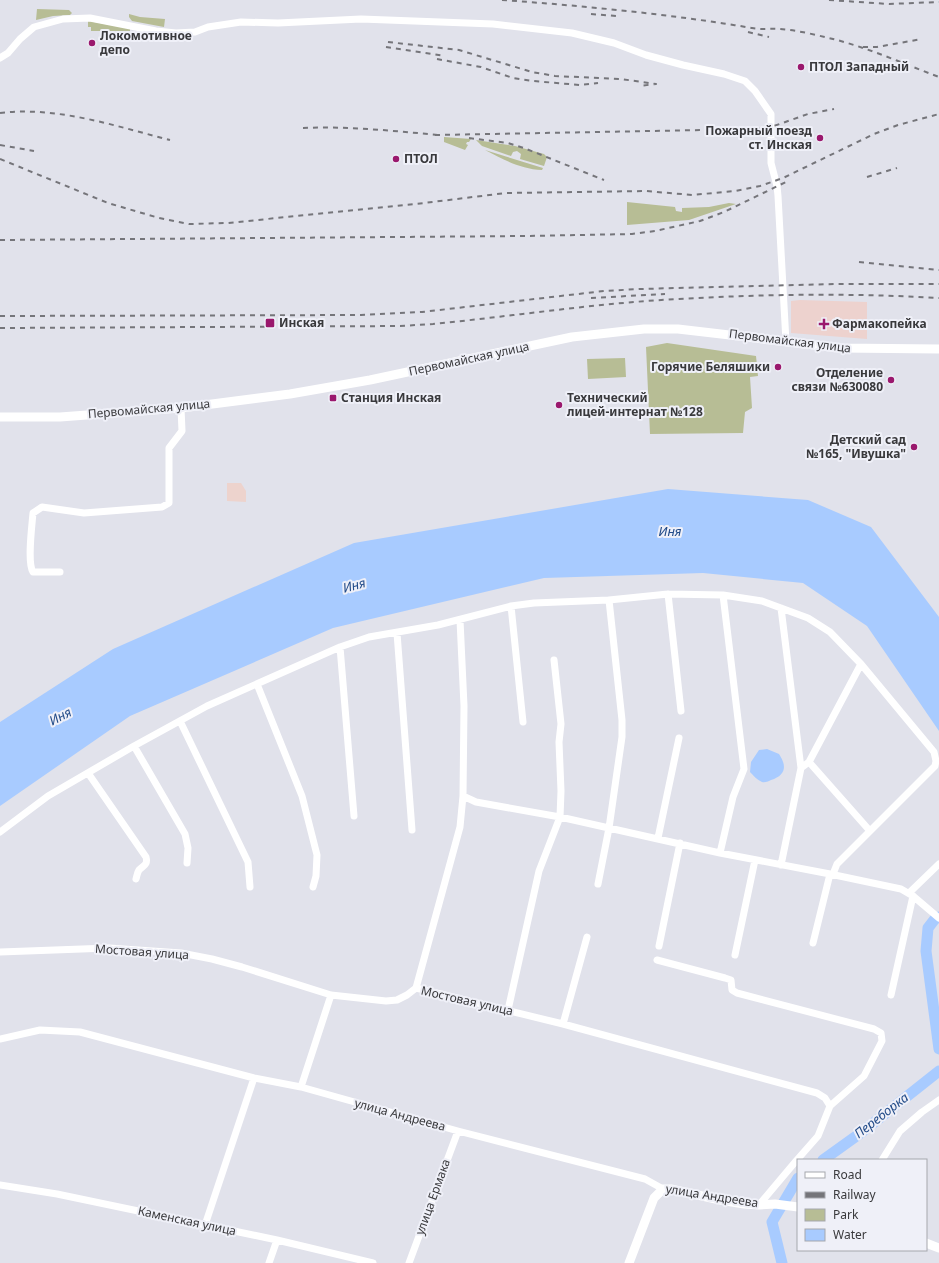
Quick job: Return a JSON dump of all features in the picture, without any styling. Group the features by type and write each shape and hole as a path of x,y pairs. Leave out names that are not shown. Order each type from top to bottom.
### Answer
{"main road":[{"name":"Первомайская улица","path":"0,417 60,417 181,408 306,392 370,380 572,337 644,329 678,328 854,349 939,349"},
{"name":"улица Андреева","path":"663,1189 671,1189 720,1200 759,1206 775,1204 795,1207"},
{"path":"629,1263 654,1198 663,1189"},
{"path":"927,1243 939,1248"}],"street":[{"path":"0,58 8,53 20,39 34,27 64,19 90,18 156,31 176,33 195,32 208,27 240,22 372,19 493,24 572,33 614,43 654,57 724,74 745,81 755,91 771,114 771,163 778,196 786,342"},
{"path":"60,572 33,572 32,570 30,560 33,514 42,507 84,513 162,507 169,503 169,448 182,431 181,408"},
{"path":"668,594 681,711"},
{"path":"0,832 48,796 207,706 340,647 369,637 397,633 460,620 511,606 534,603 609,600 668,594 723,594 762,601 808,618 830,632 861,664 934,752 936,761 935,766 837,864 831,874 813,943"},
{"path":"720,853 733,797 744,769 723,594"},
{"path":"598,884 609,828 622,737 622,720 609,600"},
{"path":"511,606 523,722"},
{"path":"781,608 801,768 781,865"},
{"path":"416,988 460,827 463,796 464,706 460,620"},
{"path":"397,633 412,830"},
{"path":"340,647 354,816"},
{"path":"508,1010 539,871 560,817 561,791 559,742 561,724 554,660"},
{"path":"801,768 809,762 861,664"},
{"path":"257,684 302,796 317,855 316,876 313,887"},
{"path":"180,721 248,862 250,887"},
{"path":"658,838 679,738"},
{"path":"134,746 185,834 188,848 187,863"},
{"path":"809,762 870,831"},
{"path":"88,773 146,857 148,862 146,866 138,872 136,879"},
{"path":"463,796 476,802 560,817 720,853 901,889 911,895 939,918"},
{"path":"659,946 680,843"},
{"path":"736,955 756,860"},
{"path":"891,995 911,895 939,864"},
{"path":"563,1024 587,937"},
{"name":"Мостовая улица","path":"0,952 109,948 181,953 242,967 331,995 386,1001 397,1000 416,988 563,1024 817,1093 825,1098 830,1106"},
{"path":"657,960 731,980 732,990 737,993 874,1029 882,1033 882,1040 864,1076 830,1106 818,1136 796,1160 759,1206"},
{"path":"301,1087 331,995"},
{"name":"улица Андреева","path":"0,1039 40,1030 80,1032 254,1078 301,1087 458,1131 644,1179 663,1189"},
{"path":"205,1225 254,1078"},
{"path":"883,1159 900,1132 922,1112 939,1100"},
{"name":"улица Ермака","path":"411,1263 458,1131"},
{"name":"Каменская улица","path":"0,1185 57,1194 277,1240 373,1263"},
{"path":"269,1263 277,1240"}],"shaded area":[{"path":"791,301 867,302 867,339 791,333"},
{"path":"227,483 241,483 246,491 246,502 227,501"}],"green space":[{"path":"37,9 69,10 72,13 70,15 53,16 36,20"},
{"path":"129,14 140,17 165,19 164,27 132,21"},
{"path":"88,21 130,28 130,31 91,31 91,27 88,27"},
{"path":"444,137 471,139 467,142 466,144 468,145 465,150 444,142"},
{"path":"476,140 515,146 544,154 547,157 544,166 520,159 521,154 517,151 513,152 511,156 482,146"},
{"path":"485,150 543,168 542,170 520,166"},
{"path":"627,202 675,207 676,211 682,212 682,208 709,207 729,203 736,204 689,220 627,225"},
{"path":"667,343 756,356 758,376 750,377 752,408 745,412 743,433 650,434 646,347"},
{"path":"625,358 626,377 588,379 587,359"}],"water":[{"name":"Иня","path":"668,489 808,500 871,527 939,617 939,731 867,626 803,583 703,573 544,578 333,628 130,716 0,806 0,722 113,649 354,543"},
{"path":"767,749 779,754 782,758 784,770 780,776 767,782 763,782 757,779 750,772 751,762 759,750"}],"waterway":[{"name":"Переборка","path":"939,917 935,919 928,928 926,951 939,1049"},
{"name":"Переборка","path":"824,1159 862,1132 939,1071"},
{"name":"Переборка","path":"782,1263 772,1222 797,1180"}],"railway":[{"path":"502,0 627,11 755,29 776,29 800,32 833,39 860,47 939,77"},
{"path":"829,0 889,4 939,2"},
{"path":"591,14 617,16"},
{"path":"748,32 769,37"},
{"path":"863,47 877,47 922,39"},
{"path":"388,42 459,50 532,72 555,76 621,79 656,84 639,86"},
{"path":"386,47 445,56"},
{"path":"437,59 481,67 513,78 533,81 580,85 598,83"},
{"path":"435,135 759,129 771,127 808,114 834,109"},
{"path":"0,113 43,112 64,115 107,123 170,140"},
{"path":"0,159 108,203 159,218 189,224 228,223 506,193 646,191 692,195 735,191 760,186 783,178 874,134 898,125 939,114"},
{"path":"303,128 354,128 439,135"},
{"path":"469,138 508,143 604,180"},
{"path":"0,145 34,151"},
{"path":"867,177 897,168"},
{"path":"0,240 632,234 655,231 700,221 724,212 788,181"},
{"path":"859,262 939,270"},
{"path":"0,316 361,315 422,312 604,291 639,289 835,284 939,284"},
{"path":"591,298 665,294"},
{"path":"0,328 400,326 433,324 618,303 679,299 809,295 874,295 939,298"}],"place":[{"name":"Локомотивное депо","path":"92,43"},
{"name":"ПТОЛ Западный","path":"801,67"},
{"name":"Пожарный поезд ст. Инская","path":"820,138"},
{"name":"ПТОЛ","path":"396,159"},
{"name":"Инская","path":"270,323"},
{"name":"Фармакопейка","path":"824,324"},
{"name":"Горячие Беляшики","path":"778,367"},
{"name":"Отделение связи №630080","path":"891,380"},
{"name":"Станция Инская","path":"333,398"},
{"name":"Технический лицей-интернат №128","path":"559,405"},
{"name":"Детский сад №165, \"Ивушка\"","path":"914,447"}]}
